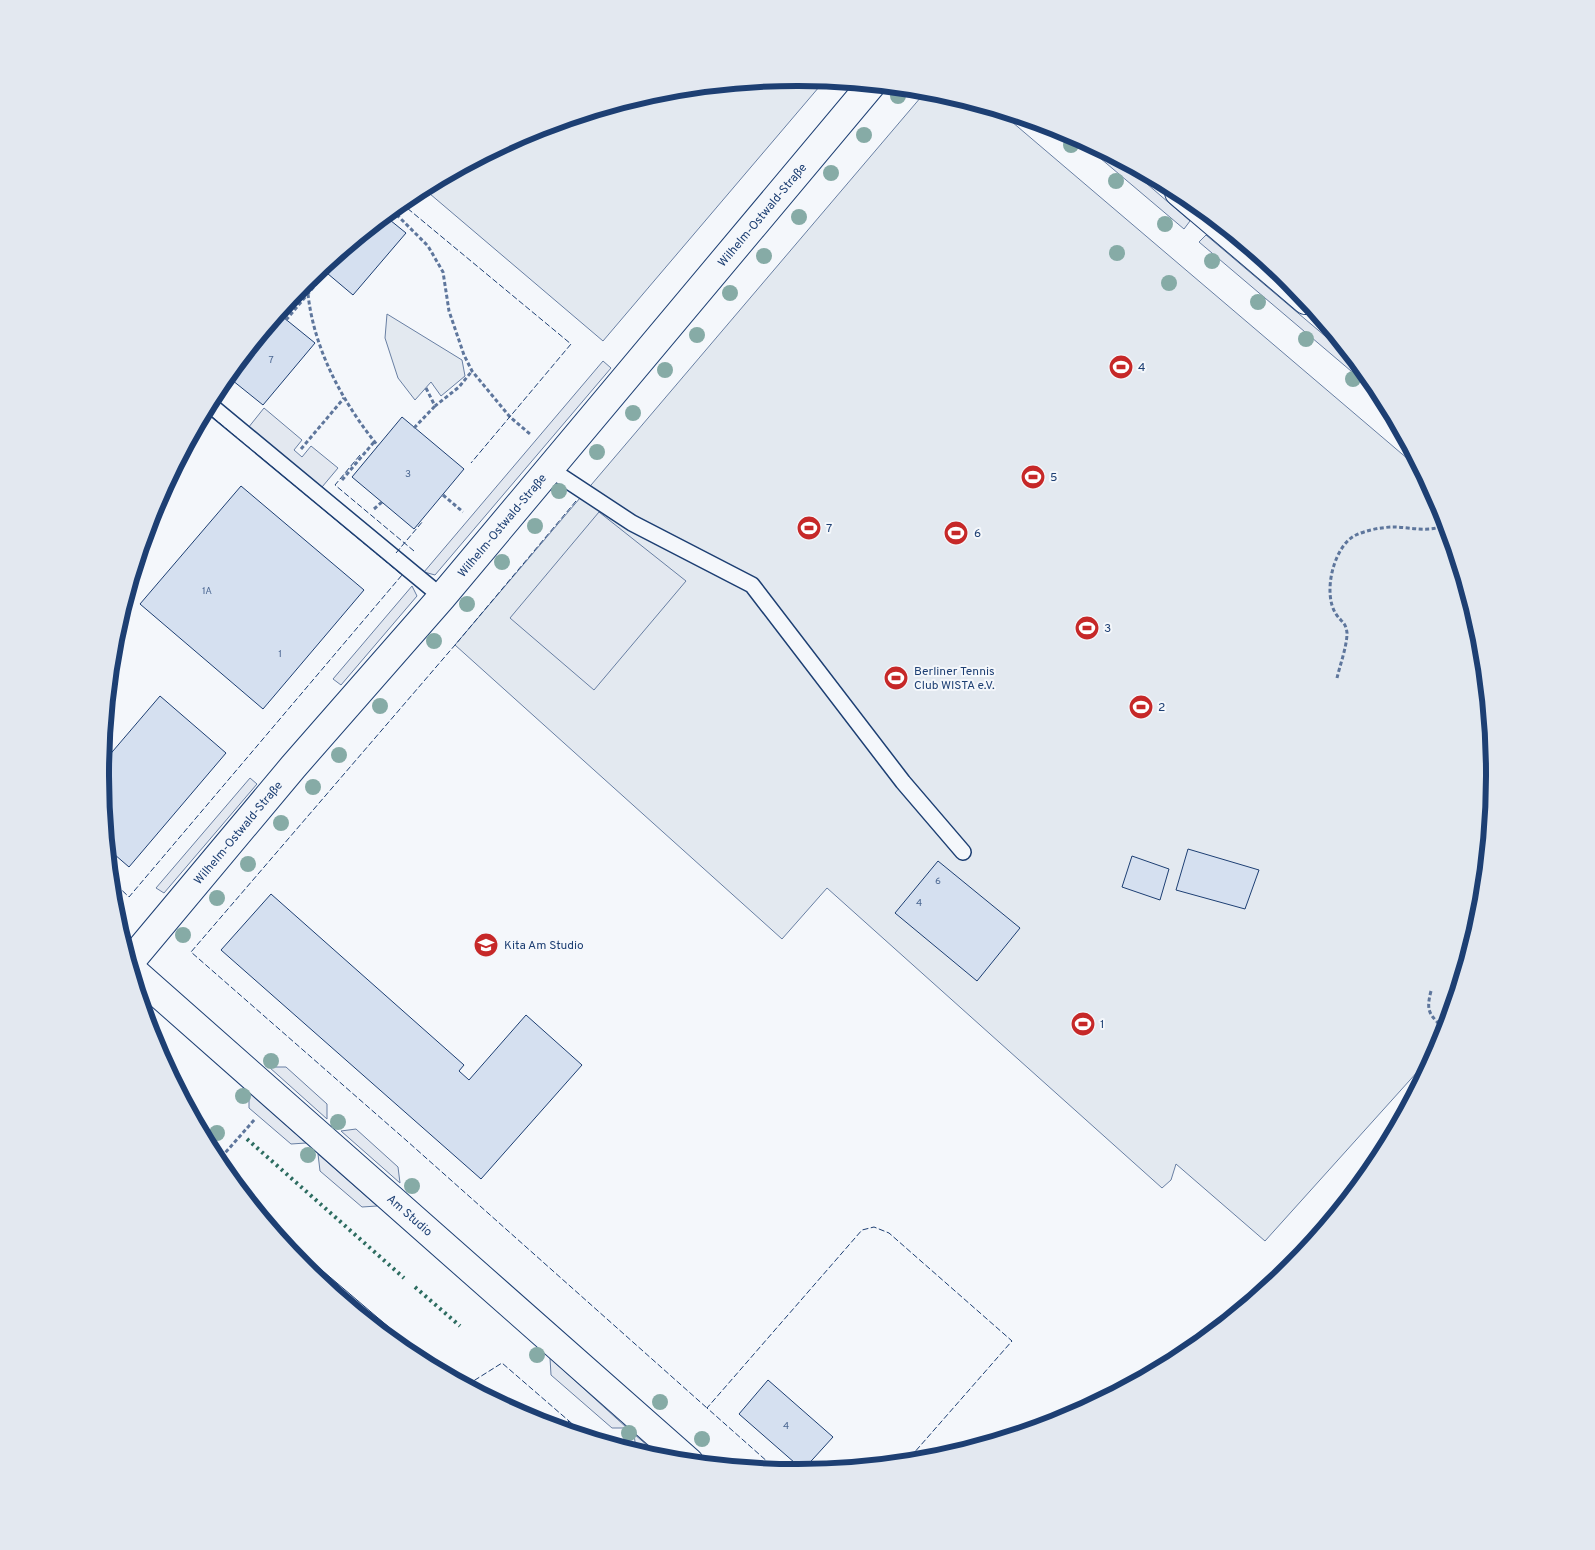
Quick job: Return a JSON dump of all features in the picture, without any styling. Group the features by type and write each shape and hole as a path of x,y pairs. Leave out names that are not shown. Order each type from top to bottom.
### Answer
{"street":[{"name":"Wilhelm-Ostwald-Straße","path":"133,958 293,767 442,597 867,90"},
{"name":"Am Studio","path":"139,975 679,1454"}],"lane":[{"path":"215,409 442,597"},
{"path":"550,469 632,523 752,585 903,782 964,852"}],"path":[{"path":"397,215 428,246 443,272 449,311 464,355 472,371 510,417 530,434"},
{"path":"286,320 323,276"},
{"path":"308,294 309,309 327,365 344,398 378,446"},
{"path":"414,428 435,406 459,387 472,371"},
{"path":"426,388 435,406"},
{"path":"307,443 344,398"},
{"path":"341,482 374,442"},
{"path":"443,495 464,512"},
{"path":"374,509 382,502"},
{"path":"367,504 380,515"},
{"path":"1337,678 1347,634 1344,622 1336,614 1332,602 1330,582 1335,560 1343,544 1356,535 1373,530 1393,527 1434,529 1440,526"},
{"path":"1431,991 1427,1006 1439,1024"},
{"path":"223,1155 276,1096"}],"shaded area":[{"path":"819,87 603,341 429,193 493,157 576,123 619,110 663,99 708,92 752,88"},
{"name":"Berliner Tennis Club WISTA e.V.","path":"921,97 1010,120 1410,461 1434,511 1463,597 1473,641 1485,730 1486,775 1485,820 1473,909 1463,953 1434,1039 1420,1069 1265,1241 1176,1164 1171,1180 1162,1188 827,888 782,939 455,645"},
{"path":"1095,154 1140,178 1190,221 1184,229"},
{"path":"1206,235 1333,343 1361,379 1199,242"},
{"path":"387,314 462,360 465,376 441,396 431,382 415,400 398,378 385,338"},
{"path":"603,361 611,368 435,575 424,572"},
{"path":"264,408 302,440 294,450 302,457 311,446 338,468 317,493 244,433"},
{"path":"599,512 686,581 594,690 510,618"},
{"path":"412,586 417,596 341,685 333,679"},
{"path":"250,778 257,784 164,893 156,888"},
{"path":"269,1067 286,1067 327,1104 327,1119"},
{"path":"249,1092 306,1143 291,1144 249,1108"},
{"path":"356,1129 398,1167 400,1183 341,1131"},
{"path":"318,1154 377,1206 362,1207 320,1171"},
{"path":"550,1358 627,1428 612,1428 551,1375"},
{"path":"634,1434 650,1448 635,1444"}],"building":[{"path":"390,220 406,233 353,295 326,273"},
{"path":"283,317 315,343 263,405 233,381"},
{"path":"402,417 464,469 414,529 352,477"},
{"path":"241,486 364,590 263,709 140,604"},
{"path":"160,696 226,753 129,867 114,854 110,820 109,755"},
{"path":"1188,849 1259,870 1245,909 1176,890"},
{"path":"1132,856 1169,869 1160,900 1122,887"},
{"path":"938,861 1020,928 977,981 895,913"},
{"path":"271,894 464,1065 459,1071 469,1080 526,1015 582,1065 481,1179 221,950"},
{"path":"302,1253 403,1340 343,1293"},
{"path":"768,1380 833,1437 809,1464 796,1464 739,1414"}],"hedge":[{"path":"247,1139 404,1278"},
{"path":"415,1287 460,1326"}],"fence":[{"path":"407,208 571,344 471,463"},
{"path":"119,887 129,897 402,575 210,416"},
{"path":"360,455 335,485 414,551"},
{"path":"576,501 191,952 707,1408"},
{"path":"396,553 423,521"},
{"path":"769,1463 707,1408 862,1230 874,1227 889,1233 1012,1341 913,1454"},
{"path":"472,1382 502,1363 569,1421 567,1424"},
{"path":"569,1421 576,1427"}],"place":[{"name":"4","path":"1121,367"},
{"name":"5","path":"1033,477"},
{"name":"7","path":"809,528"},
{"name":"6","path":"956,533"},
{"name":"3","path":"1087,628"},
{"name":"Berliner Tennis Club WISTA e.V.","path":"896,678"},
{"name":"2","path":"1141,707"},
{"name":"Kita Am Studio","path":"486,945"},
{"name":"1","path":"1083,1024"}]}
